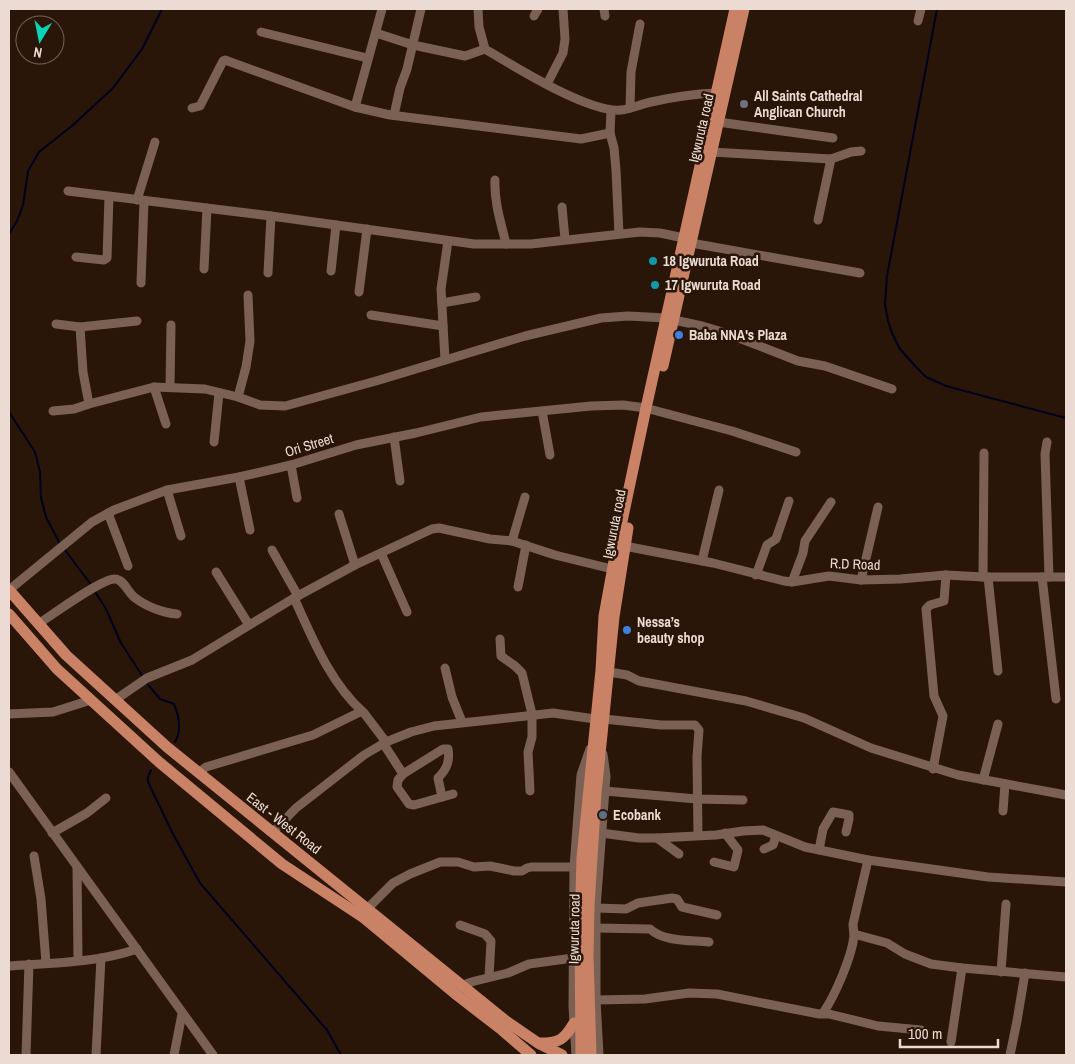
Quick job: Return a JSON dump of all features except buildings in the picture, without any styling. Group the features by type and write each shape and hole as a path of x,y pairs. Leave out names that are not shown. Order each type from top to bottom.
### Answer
{"main road":[{"name":"Igwuruta road","path":"591,1055 581,963 590,885 596,793 597,741 609,672 621,546 735,9"},
{"name":"Igwuruta road","path":"687,240 711,152 744,9"},
{"name":"Igwuruta road","path":"600,719 604,616 612,569 621,546"},
{"name":"East - West Road","path":"9,590 66,655 115,700 198,773 368,908 418,956 531,1055"},
{"name":"East - West Road","path":"9,614 57,669 90,700 159,762 266,852 464,988 538,1043 562,1055"},
{"path":"581,963 581,1055"},
{"path":"538,1043 553,1043 561,1040 567,1035 574,1023"}],"street":[{"path":"355,107 382,9"},
{"path":"394,115 421,9"},
{"path":"478,9 479,27 485,49 547,84 590,104 611,111 690,94 716,93"},
{"path":"547,84 563,53 565,39 563,9"},
{"path":"918,21 921,9"},
{"path":"630,108 631,72 640,24"},
{"path":"261,32 367,58"},
{"path":"376,33 412,45 465,56 485,49"},
{"path":"192,108 200,106 225,60 355,107 394,115 581,139 610,133"},
{"path":"611,111 610,133 614,148 616,170 619,234"},
{"path":"718,122 833,138"},
{"path":"141,284 141,200 156,142"},
{"path":"711,152 831,159 851,152 861,151"},
{"path":"818,220 831,159"},
{"path":"495,180 494,199 498,207 506,244"},
{"path":"68,191 271,216 448,241 532,244 640,232 660,233 687,240 860,273"},
{"path":"76,257 104,260 107,258 109,197"},
{"path":"562,206 564,239"},
{"path":"204,269 207,208"},
{"path":"268,273 271,216"},
{"path":"331,271 336,225"},
{"path":"359,292 367,229"},
{"path":"445,360 441,280 448,241"},
{"path":"238,397 246,367 250,341 248,295"},
{"path":"442,303 476,297"},
{"path":"371,315 443,326"},
{"path":"53,412 74,409 154,387 191,388 219,392 260,405 285,406 525,336 601,318 628,316 670,319 702,326 726,333 798,361 825,366 892,389"},
{"path":"56,324 80,326 137,322"},
{"path":"170,325 170,388"},
{"path":"80,326 83,372 89,404"},
{"path":"154,387 166,424"},
{"path":"214,442 219,392"},
{"name":"Ori Street","path":"9,590 92,522 152,494 240,477 291,465 356,445 481,417 614,405 649,409 796,452"},
{"path":"542,411 550,455"},
{"path":"394,437 400,480"},
{"path":"1047,442 1045,454 1045,577 1056,699"},
{"path":"984,453 986,577 998,671"},
{"path":"291,465 297,498"},
{"path":"240,477 250,530"},
{"path":"167,490 180,536"},
{"path":"702,561 719,490"},
{"path":"512,541 526,497"},
{"path":"756,575 767,545 776,539 789,501"},
{"path":"792,582 803,553 805,541 831,502"},
{"path":"861,580 878,508"},
{"path":"108,513 128,566"},
{"path":"339,514 355,565"},
{"path":"115,700 147,678 187,663 296,597 355,565 432,529 439,528 490,539 512,541 555,555 612,569"},
{"path":"518,587 526,545"},
{"name":"R.D Road","path":"621,546 702,561 792,582 829,576 861,580 946,575 1066,577"},
{"path":"272,550 296,597 324,663 356,706 363,712 385,743 403,774"},
{"path":"381,552 407,612"},
{"path":"216,572 248,625"},
{"path":"933,769 942,716 934,696 926,609 930,605 944,601 946,575"},
{"path":"38,624 98,585 116,579 120,580 136,598 167,613 177,614"},
{"path":"500,639 500,656 522,673 532,714 532,737 528,752 530,791"},
{"path":"445,668 452,697 462,722"},
{"path":"609,672 627,675 638,681 746,700 804,718 871,748 933,769 974,780 1066,795"},
{"path":"9,714 53,712 90,700"},
{"path":"198,773 206,767 313,735 357,713 363,712"},
{"path":"273,832 296,808 328,782 364,755 385,743 411,732 434,726 553,713 600,719 695,726 699,730 697,757 698,835"},
{"path":"983,780 998,724"},
{"path":"597,741 606,776 596,908 596,1000 599,1055"},
{"path":"576,1055 574,1023 581,963 574,867 581,775 597,741"},
{"path":"442,797 438,778 448,766 448,748 442,749 403,774 398,780 397,788 409,804 414,805 453,794"},
{"path":"9,772 213,1055"},
{"path":"1003,811 1005,784"},
{"path":"604,790 697,799 743,800"},
{"path":"52,833 87,813 106,798"},
{"path":"819,850 823,829 833,812 850,816 846,832"},
{"path":"601,834 657,838 763,830 805,847 868,860 988,877 1066,882"},
{"path":"714,862 734,866 738,850 725,833"},
{"path":"764,849 773,845 776,836"},
{"path":"657,838 679,854"},
{"path":"34,856 41,899 46,963"},
{"path":"823,1013 841,978 852,946 853,924 868,860"},
{"path":"368,908 393,883 440,862 458,862 514,871 522,871 531,867 574,867"},
{"path":"77,866 78,960"},
{"path":"596,908 626,908 638,904 677,898 682,907 717,914"},
{"path":"1001,972 1006,904"},
{"path":"460,925 484,934 491,941 489,978"},
{"path":"596,928 650,929 656,935 664,937 709,942"},
{"path":"854,934 887,943 905,954 931,964 1066,977"},
{"path":"9,966 101,958 120,955 137,948"},
{"path":"96,1055 101,958"},
{"path":"464,988 468,983 508,973 529,964 581,963"},
{"path":"26,1055 29,964"},
{"path":"951,1042 962,968"},
{"path":"1010,1055 1025,974"},
{"path":"596,1000 645,999 689,993 717,994 819,1014 823,1013 878,1026 921,1030"},
{"path":"174,1055 182,1014"}],"waterway":[{"path":"9,234 17,221 23,205 28,171 39,152 73,125 113,88 142,49 162,9"},
{"path":"937,9 887,276 885,304 888,321 900,349 926,377 946,386 1066,418"},
{"path":"9,412 35,452 40,472 41,498 46,517 60,544"},
{"path":"65,550 92,586"},
{"path":"94,590 106,609 121,643 143,677"},
{"path":"145,681 160,699 174,704 179,723 175,742"},
{"path":"151,770 148,782 173,834 200,883 327,1030 341,1055"}],"place":[{"name":"All Saints Cathedral Anglican Church","path":"744,104"},
{"name":"18 Igwuruta Road","path":"653,261"},
{"name":"17 Igwuruta Road","path":"655,285"},
{"name":"Baba NNA's Plaza","path":"679,335"},
{"name":"Nessa’s beauty shop","path":"627,630"},
{"name":"Ecobank","path":"603,815"}]}
